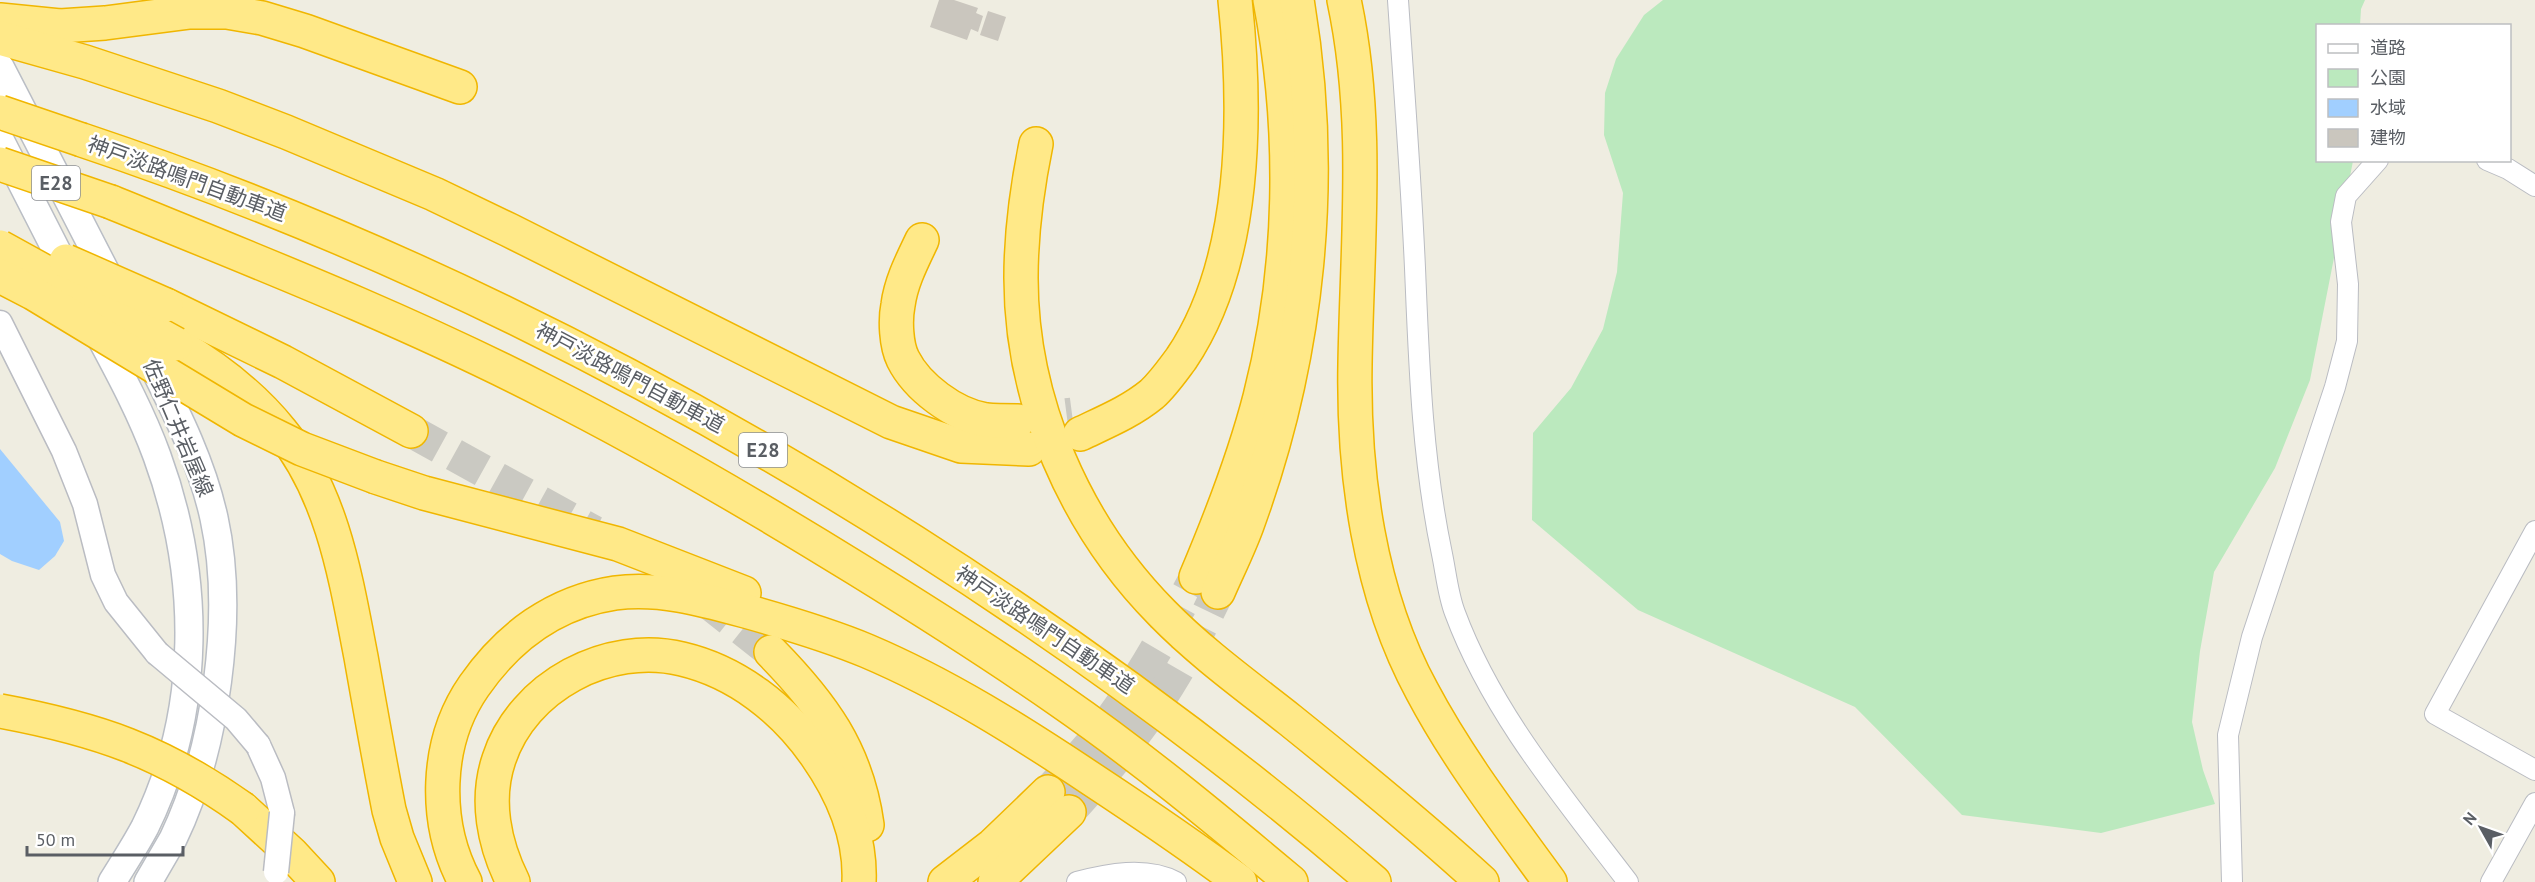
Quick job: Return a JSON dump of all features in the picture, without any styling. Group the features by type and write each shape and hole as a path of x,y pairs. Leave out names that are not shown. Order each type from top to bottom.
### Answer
{"highway":[{"path":"1076,424 1127,412 1153,393 1175,367 1208,313 1220,280 1234,212 1240,113 1240,64 1235,0"},
{"path":"1270,0 1284,102 1286,213 1281,277 1273,336 1254,416 1223,513 1207,584 1247,526 1286,400 1298,339 1309,246 1312,153 1309,87 1297,0"},
{"path":"1344,0 1353,45 1359,96 1362,160 1355,365 1356,429 1363,500 1380,582 1398,636 1421,690 1453,745 1550,882"},
{"path":"15,32 190,12 227,12 262,18 305,31 460,87"},
{"path":"15,32 286,132 434,194 891,422 961,446 1023,435 946,405 918,380 902,357 897,330 897,305 908,270 922,240"},
{"name":"神戸淡路鳴門自動車道","path":"0,112 142,160 286,215 434,279 569,344 714,421 844,498 1088,657 1216,751 1374,882"},
{"path":"1036,144 1027,185 1022,233 1023,321 1029,361 1048,430 1060,462 1093,526 1138,586 1162,613 1198,647 1388,798 1482,882"},
{"name":"E28","path":"0,164 111,202 271,267 545,391 682,464 922,609 1059,700 1182,792 1291,882"},
{"path":"0,235 34,247 166,305 284,362 411,431"},
{"path":"0,247 176,344 218,372 262,409 282,432 302,462 317,491 330,525 350,600 389,810 397,838 415,882"},
{"path":"0,276 33,293 243,420 302,449 376,477 434,495 618,544 761,599 958,696 1042,747 1191,845 1240,882"},
{"path":"465,882 450,842 444,812 443,779 447,747 456,718 470,692 510,642 558,610 613,593 666,592 761,615 865,650"},
{"path":"771,652 818,704 836,730 852,762 850,820 856,845 859,882"},
{"path":"513,882 503,863 495,836 492,810 493,784 499,759 510,734 526,711 567,677 591,665 620,658 650,656 681,658 709,667 738,681 787,720 829,773 852,796 869,858 868,882"},
{"path":"0,711 70,725 147,752 181,768 243,809 292,854 318,882"},
{"path":"945,882 993,844 1059,802 995,882"}],"main road":[{"name":"佐野仁井岩屋線","path":"0,68 171,402 204,482 221,555 223,591 221,634 211,717 188,801 173,838 148,882"},
{"name":"佐野仁井岩屋線","path":"0,140 137,410 157,455 180,530 186,568 190,611 189,654 184,701 175,744 161,789 144,828 112,882"}],"street":[{"path":"1398,0 1413,221 1425,454 1437,530 1454,611 1480,671 1519,734 1628,882"},
{"path":"2232,882 2228,735 2252,637 2335,387 2347,341 2348,284 2341,222 2346,196 2376,162"},
{"path":"2491,162 2535,186"},
{"path":"0,323 64,451 85,504 103,575 116,602 157,653 236,719 258,745 273,778 282,813 274,877"},
{"path":"2535,531 2435,714 2535,770"},
{"path":"2491,882 2535,803"},
{"path":"1077,882 1102,875 1145,873 1176,882"}],"green space":[{"path":"1663,0 2365,0 2361,9 2360,24 2316,24 2316,162 2353,162 2310,380 2275,468 2214,572 2200,651 2192,722 2203,770 2215,804 2101,833 1962,815 1855,707 1638,610 1532,520 1533,433 1571,388 1603,329 1617,272 1623,193 1604,135 1605,93 1616,59 1644,15"}],"water":[{"path":"0,449 60,522 64,541 55,556 39,570 12,561 0,554"}],"building":[{"path":"939,0 954,0 978,8 976,13 983,16 978,32 971,29 967,40 930,27"},
{"path":"988,11 1006,17 998,41 980,35"}],"tunnel":[{"path":"1018,421 1072,414"},
{"path":"411,431 594,532"},
{"path":"1048,792 1094,741 1119,708 1150,660 1196,577"},
{"path":"1069,812 1112,763 1152,710 1182,663 1218,592"},
{"path":"704,599 771,652"}]}
